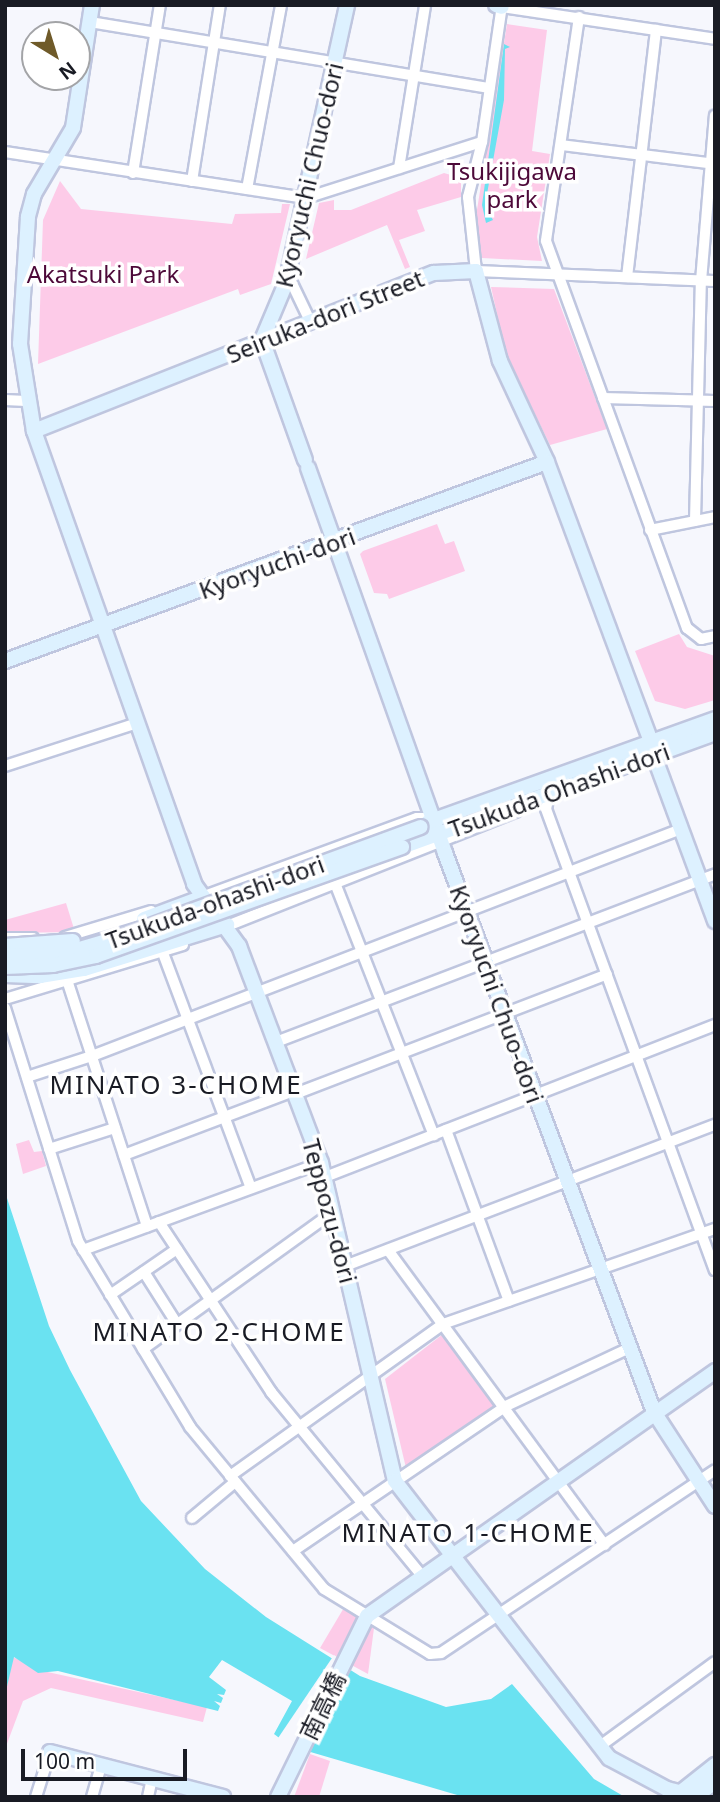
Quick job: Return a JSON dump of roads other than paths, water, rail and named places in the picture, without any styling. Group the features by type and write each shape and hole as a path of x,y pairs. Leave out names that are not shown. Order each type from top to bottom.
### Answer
{"street":[{"path":"133,173 160,5"},
{"path":"192,181 220,5"},
{"path":"247,189 281,5"},
{"name":"Kyoryuchi Chuo-dori","path":"347,5 288,275 262,340 336,542 427,823 440,838 629,1348 654,1412 715,1506"},
{"path":"399,168 425,5"},
{"path":"715,39 500,6 482,142 468,197 476,271 500,361 547,462 715,921"},
{"path":"579,17 546,241 687,628 701,639 715,636"},
{"path":"91,22 490,88"},
{"path":"627,277 656,30"},
{"name":"Teppozu-dori","path":"79,91 73,128 34,194 28,217 20,344 26,401 34,431 194,884 227,925 257,992 323,1170 395,1481 499,1618 600,1746 620,1767 677,1794 698,1796"},
{"path":"695,521 701,281 715,116"},
{"path":"5,152 54,162 306,198 482,142"},
{"path":"561,145 713,164"},
{"name":"Seiruka-dori Street","path":"34,431 434,273 476,271 715,281"},
{"path":"288,275 310,321"},
{"path":"603,398 715,401"},
{"path":"5,400 26,401"},
{"name":"Kyoryuchi-dori","path":"5,661 336,542 547,462"},
{"path":"650,530 715,517"},
{"name":"Tsukuda Ohashi-dori","path":"402,847 440,838 549,795 715,719"},
{"path":"5,766 137,723"},
{"name":"Tsukuda Ohashi-dori","path":"427,823 653,749 715,733"},
{"path":"549,795 546,809 568,872 715,1270"},
{"path":"5,946 64,943 144,919 417,818 427,823"},
{"name":"Tsukuda-ohashi-dori","path":"5,956 66,953 120,937 427,823"},
{"path":"27,1077 92,1056 681,829"},
{"path":"5,999 68,983 227,925 440,838"},
{"name":"Tsukuda-ohashi-dori","path":"5,967 53,965 96,956 402,847"},
{"path":"276,1042 715,874"},
{"path":"335,883 434,1135"},
{"path":"5,938 72,937 203,897"},
{"path":"5,975 70,972 159,950"},
{"path":"159,950 251,1188"},
{"path":"124,1155 607,974"},
{"path":"68,983 147,1226"},
{"path":"5,1008 83,1250 190,1427 324,1589 430,1654 441,1653 499,1618 715,1470"},
{"path":"83,1250 251,1188 323,1170 434,1135 715,1025"},
{"path":"345,1266 715,1125"},
{"path":"49,1149 115,1128"},
{"path":"446,1130 509,1301"},
{"path":"143,1349 333,1212"},
{"path":"159,1222 298,1427 422,1576"},
{"path":"192,1518 233,1479 298,1427 370,1373 443,1324 715,1228"},
{"path":"110,1295 177,1249"},
{"path":"388,1250 506,1406 605,1545"},
{"path":"144,1272 177,1324"},
{"path":"293,1551 506,1406 629,1348"},
{"path":"367,1616 715,1371"},
{"name":"南高橋","path":"278,1797 367,1616"},
{"path":"600,1746 715,1662"},
{"path":"36,1797 50,1752 213,1796"},
{"path":"92,1797 101,1765"},
{"path":"677,1794 715,1765"},
{"path":"148,1797 152,1779"},
{"path":"698,1796 715,1782"}],"water":[{"path":"504,44 510,47 505,49 504,100 485,205 493,220 486,223 482,205"},
{"path":"5,1192 49,1326 70,1370 141,1501 205,1569 266,1617 360,1676 446,1707 491,1699 512,1684 594,1779 625,1797 464,1797 290,1746 274,1734 292,1701 222,1660 209,1677 226,1690 224,1695 217,1694 223,1698 221,1703 214,1701 220,1706 218,1711 58,1671 38,1673 14,1657 5,1695"}],"district":[{"name":"MINATO 3-CHOME","path":"176,1085"},
{"name":"MINATO 2-CHOME","path":"219,1332"},
{"name":"MINATO 1-CHOME","path":"468,1533"}],"park label":[{"name":"Tsukijigawa park","path":"512,185"},
{"name":"Akatsuki Park","path":"103,274"}]}
